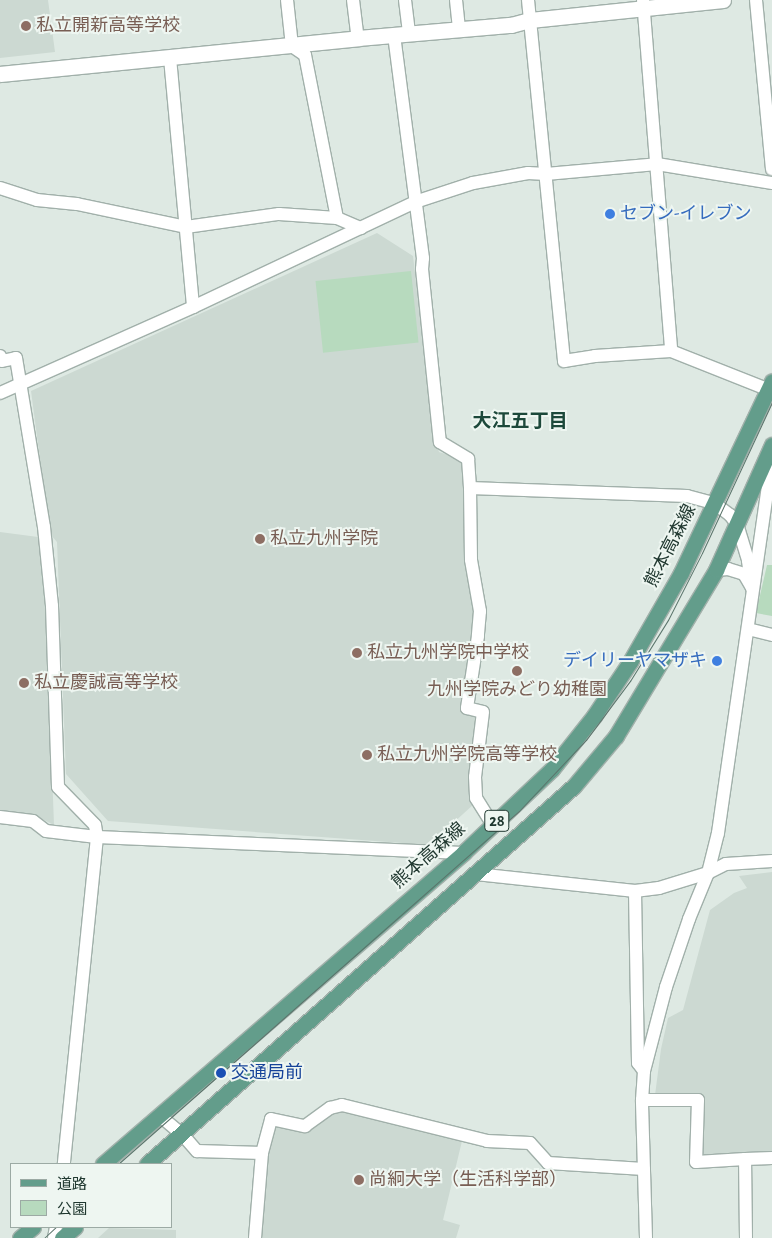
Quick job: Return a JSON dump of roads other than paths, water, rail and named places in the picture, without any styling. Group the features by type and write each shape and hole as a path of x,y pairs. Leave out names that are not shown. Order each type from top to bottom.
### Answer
{"main road":[{"name":"熊本高森線","path":"104,1163 463,853 552,769 594,716 630,662 681,572 771,387"},
{"name":"28","path":"148,1163 574,786 616,736 716,570 772,445"},
{"path":"20,1238 32,1228"},
{"path":"62,1238 74,1228"}],"street":[{"path":"287,0 292,46 305,55 336,218"},
{"path":"353,0 358,38"},
{"path":"405,0 401,34 415,202 424,258 422,269 440,442 468,459 472,560 480,610 467,708 483,712 475,777 476,798 493,825"},
{"path":"456,0 460,30"},
{"path":"528,0 564,361 595,356 671,352 771,387"},
{"path":"0,74 358,38 511,25 530,20 643,4 723,0"},
{"path":"756,0 772,169"},
{"path":"643,4 671,352"},
{"path":"170,58 193,307"},
{"path":"0,393 193,307 415,202 473,183 528,173 546,174 657,164 772,183"},
{"path":"0,188 37,200 77,204 186,227 279,214 336,218 361,228"},
{"path":"0,356 2,361 16,358 44,527 52,606 58,787 95,825 97,837 64,1163"},
{"path":"646,1238 642,1100 644,1071 666,987 689,919 708,873 718,833 772,457"},
{"path":"470,488 687,496 714,503 730,515 737,524 748,561 752,588"},
{"path":"716,570 728,569 744,574 752,588"},
{"path":"748,630 772,634"},
{"path":"0,817 32,821 46,832 97,837 463,853"},
{"path":"476,874 635,891 660,888 708,873 726,864 772,861"},
{"path":"708,873 713,878 728,872 772,868"},
{"path":"635,891 638,1063 644,1071"},
{"path":"642,1100 698,1100 696,1162 772,1158"},
{"path":"255,1238 262,1153 271,1119 305,1126 330,1108 342,1106 487,1141 530,1143 548,1163 644,1170"},
{"path":"159,1115 182,1134 197,1151 262,1153"},
{"path":"745,1159 746,1238"}],"tram line":[{"path":"119,1163 519,811 586,740 630,681 668,620 702,553 772,402"},
{"path":"44,1238 55,1228"}],"place":[{"name":"私立開新高等学校","path":"26,26"},
{"name":"セブン-イレブン","path":"610,214"},
{"name":"私立九州学院","path":"260,539"},
{"name":"私立九州学院中学校","path":"357,653"},
{"name":"デイリーヤマザキ","path":"717,661"},
{"name":"九州学院みどり幼稚園","path":"517,671"},
{"name":"私立慶誠高等学校","path":"24,683"},
{"name":"私立九州学院高等学校","path":"367,755"},
{"name":"交通局前","path":"221,1073"},
{"name":"尚絅大学（生活科学部）","path":"359,1180"}],"district":[{"name":"大江五丁目","path":"520,422"}]}
